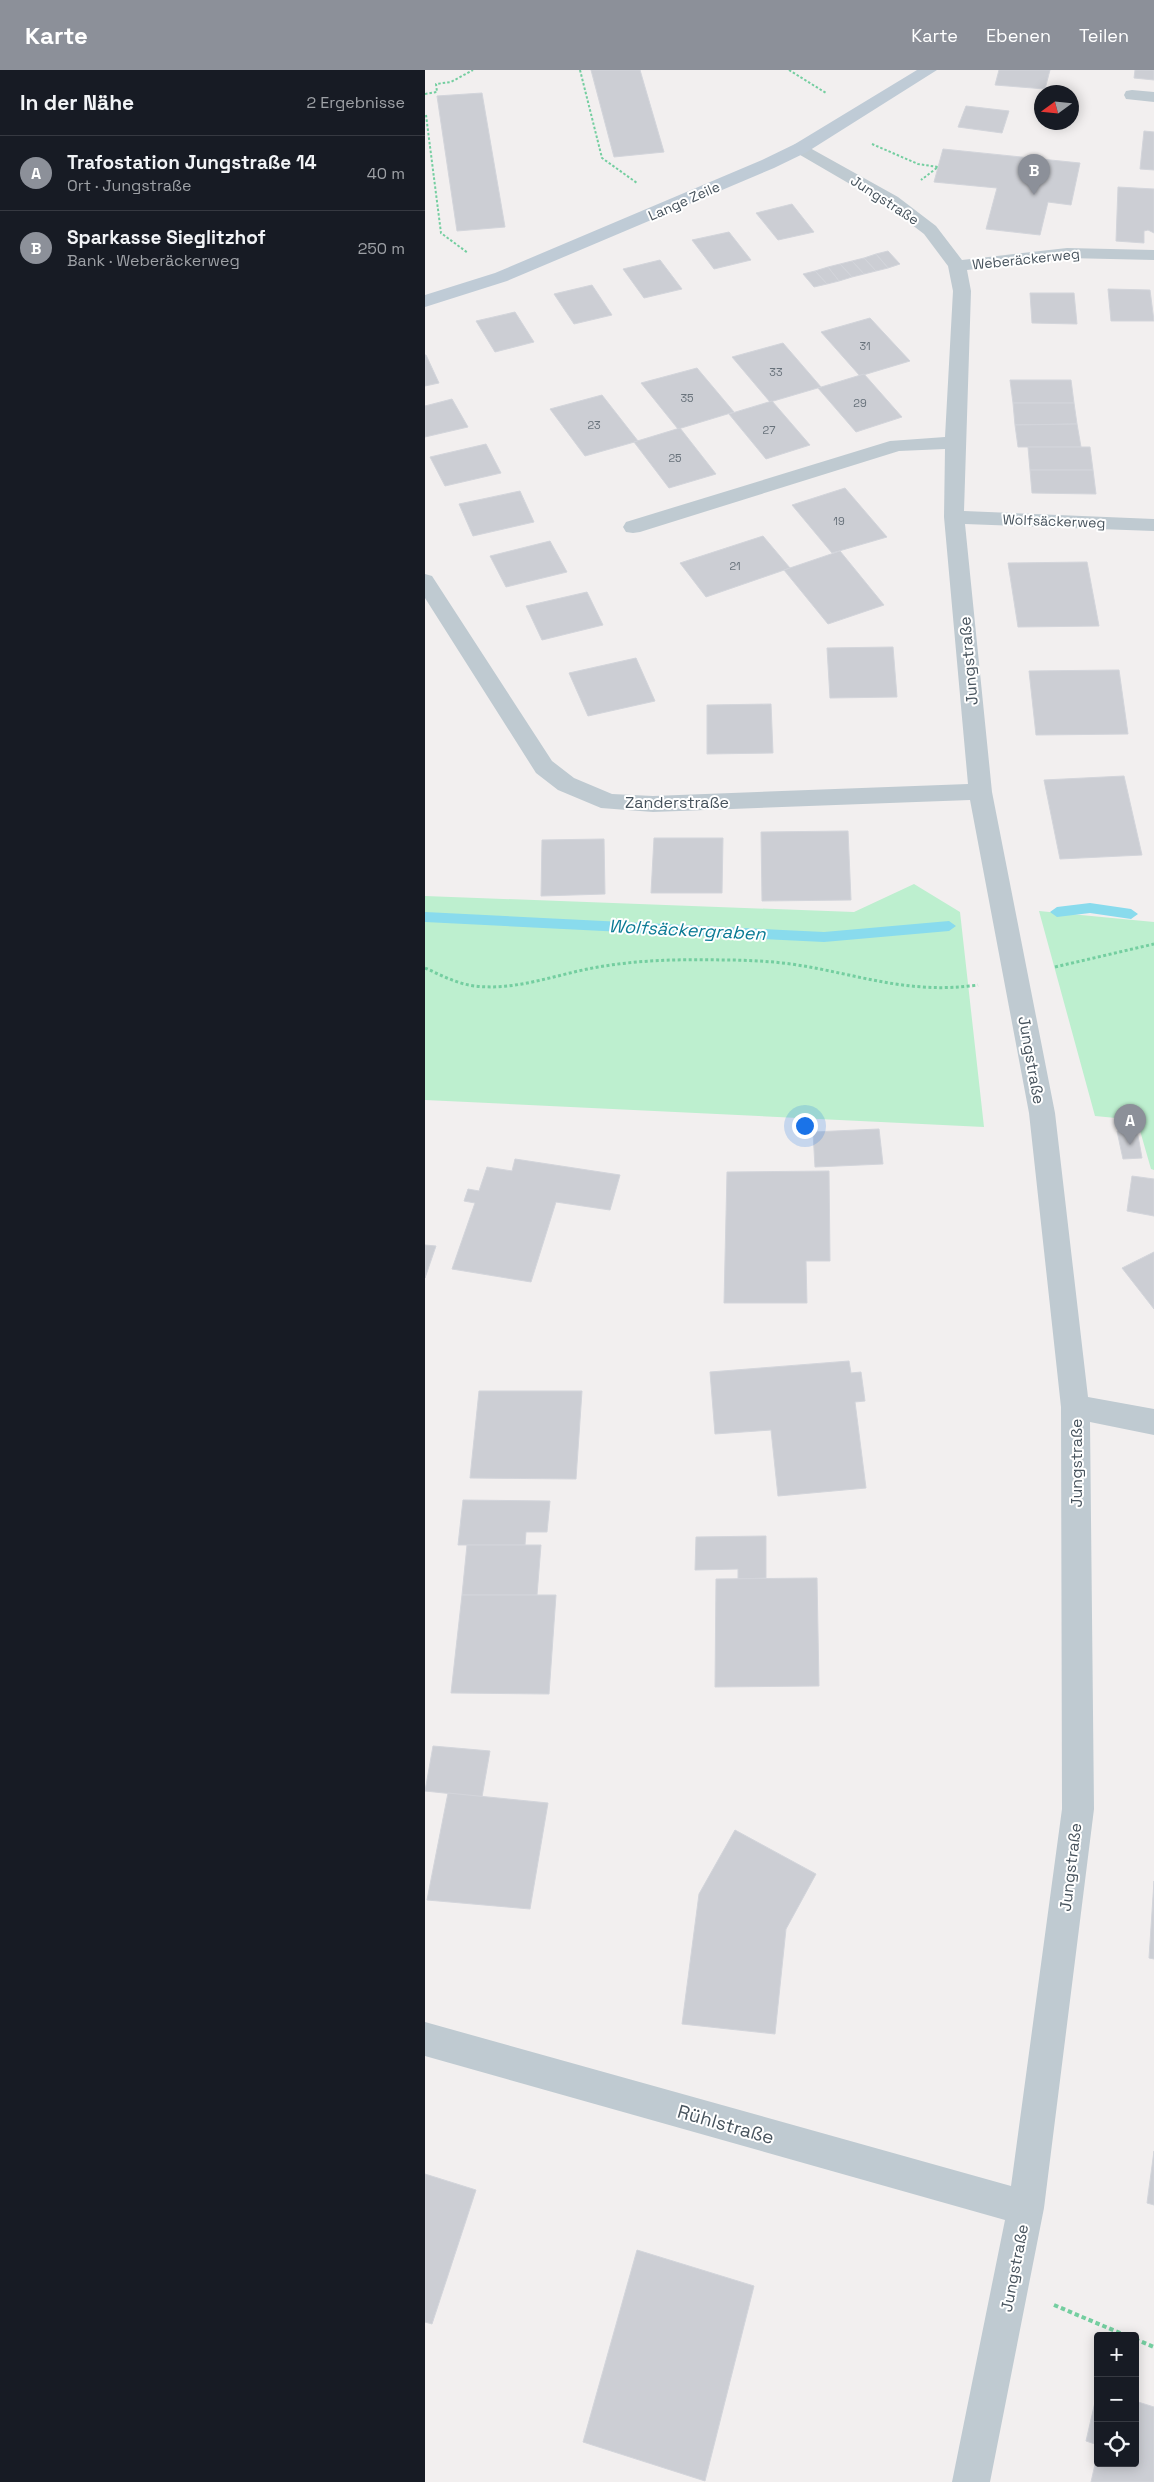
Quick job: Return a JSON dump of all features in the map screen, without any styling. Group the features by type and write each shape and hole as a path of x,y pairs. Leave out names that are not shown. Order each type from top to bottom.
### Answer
{"street":[{"name":"Lange Zeile","path":"425,302 501,277 670,207 801,148 929,70"},
{"path":"1132,95 1154,97"},
{"name":"Jungstraße","path":"801,148 892,201 930,230 957,266 962,291 955,443 954,517 980,792 1042,1113 1075,1407 1078,1809 1026,2208 971,2482"},
{"name":"Weberäckerweg","path":"957,266 1067,253 1154,255"},
{"path":"633,527 897,445 955,443"},
{"name":"Wolfsäckerweg","path":"954,517 1154,525"},
{"name":"Zanderstraße","path":"425,581 544,767 566,784 609,802 653,804 980,792"},
{"path":"1075,1407 1154,1422"},
{"name":"Rühlstraße","path":"425,2039 1026,2208"}],"path":[{"path":"425,94 437,92 436,84 451,82 473,70"},
{"path":"580,70 602,158 670,207"},
{"path":"425,114 441,233 501,277"},
{"path":"425,968 475,986 513,984 599,967 651,961 766,961 919,989 957,990 1154,944"},
{"path":"1010,2288 1117,2332"},
{"path":"1139,2341 1154,2347"}],"green space":[{"path":"914,884 960,912 984,1127 425,1100 425,896 854,912"},
{"path":"1039,911 1154,922 1154,1170 1151,1169 1137,1120 1095,1116"}],"building":[{"path":"591,70 640,70 664,152 614,157"},
{"path":"999,70 1050,70 1046,85 1034,85 1034,88 995,85"},
{"path":"1135,70 1154,70 1154,80 1134,78"},
{"path":"482,93 505,227 457,231 437,96"},
{"path":"966,106 1009,111 1002,133 958,127"},
{"path":"1144,131 1154,132 1154,170 1140,169"},
{"path":"943,149 1080,163 1071,205 1048,202 1040,235 986,229 997,188 934,182"},
{"path":"1118,187 1154,189 1154,233 1148,230 1144,231 1144,243 1116,241"},
{"path":"792,204 814,232 778,240 756,213"},
{"path":"729,232 751,260 714,269 692,240"},
{"path":"888,251 900,264 888,268 876,254"},
{"path":"876,254 888,268 876,271 864,258"},
{"path":"864,258 876,271 864,274 852,261"},
{"path":"660,260 682,289 644,298 623,269"},
{"path":"852,261 864,274 852,277 840,264"},
{"path":"840,264 852,277 839,281 828,267"},
{"path":"828,267 839,281 827,284 815,271"},
{"path":"815,271 827,284 814,287 803,274"},
{"path":"592,285 612,315 574,324 554,294"},
{"path":"1108,289 1150,290 1154,321 1111,321"},
{"path":"1030,293 1074,293 1077,324 1032,323"},
{"path":"515,312 534,342 495,352 476,321"},
{"path":"870,318 910,361 860,376 821,332"},
{"path":"783,343 821,387 770,402 732,357"},
{"path":"426,355 439,383 425,386"},
{"path":"697,368 734,412 678,429 641,383"},
{"path":"864,374 902,417 856,432 818,388"},
{"path":"1010,380 1071,380 1074,403 1013,403"},
{"path":"602,395 638,441 585,456 550,409"},
{"path":"452,399 468,427 425,437 425,406"},
{"path":"772,401 810,445 766,459 729,414"},
{"path":"1013,403 1074,403 1077,424 1015,425"},
{"path":"1077,424 1081,447 1018,447 1015,425"},
{"path":"680,428 716,474 669,488 634,442"},
{"path":"486,444 501,473 445,486 430,457"},
{"path":"1028,447 1090,447 1093,470 1030,470"},
{"path":"1030,470 1093,470 1096,494 1032,493"},
{"path":"845,488 887,537 832,553 792,505"},
{"path":"520,491 534,522 473,536 459,504"},
{"path":"763,536 790,568 706,597 680,563"},
{"path":"550,541 567,572 506,587 490,556"},
{"path":"840,551 884,605 828,624 784,570"},
{"path":"1087,562 1099,626 1018,627 1008,563"},
{"path":"587,592 603,625 542,640 526,606"},
{"path":"893,647 897,697 830,698 827,648"},
{"path":"636,658 655,701 588,716 569,673"},
{"path":"1119,670 1128,734 1036,735 1029,671"},
{"path":"771,704 773,753 707,754 707,705"},
{"path":"1124,776 1142,855 1060,859 1044,780"},
{"path":"848,831 851,900 762,901 761,832"},
{"path":"654,838 723,838 722,893 651,893"},
{"path":"604,839 605,894 541,896 542,840"},
{"path":"879,1129 883,1164 815,1167 813,1132"},
{"path":"1137,1130 1142,1158 1123,1159 1117,1131"},
{"path":"515,1159 620,1175 610,1210 556,1202 531,1282 452,1269 475,1203 464,1201 468,1189 479,1191 487,1167 512,1171"},
{"path":"829,1171 830,1261 806,1261 807,1303 724,1303 727,1172"},
{"path":"1132,1176 1154,1179 1154,1216 1127,1211"},
{"path":"425,1245 436,1246 425,1278"},
{"path":"1154,1252 1154,1309 1122,1268"},
{"path":"849,1361 851,1373 861,1372 865,1401 855,1402 866,1488 778,1496 771,1430 715,1434 710,1372"},
{"path":"479,1391 582,1391 576,1479 470,1478"},
{"path":"463,1500 550,1501 547,1532 526,1532 525,1545 458,1545"},
{"path":"766,1536 766,1578 738,1579 738,1569 695,1570 696,1537"},
{"path":"467,1545 541,1545 537,1595 462,1595"},
{"path":"817,1578 819,1686 715,1687 716,1579"},
{"path":"462,1595 556,1595 549,1694 451,1693"},
{"path":"433,1746 490,1751 482,1797 425,1791"},
{"path":"448,1793 548,1803 530,1909 427,1900"},
{"path":"735,1830 816,1874 786,1929 775,2034 682,2024 699,1894"},
{"path":"1154,1881 1154,1959 1149,1958"},
{"path":"1154,2151 1154,2205 1147,2203"},
{"path":"425,2174 476,2190 432,2324 425,2322"},
{"path":"637,2250 754,2286 705,2481 583,2442"},
{"path":"1139,2402 1154,2407 1154,2482 1091,2482 1094,2467 1139,2467"},
{"path":"1094,2406 1094,2444 1086,2441"}],"waterway":[{"name":"Wolfsäckergraben","path":"1057,912 1090,908 1131,914"},
{"name":"Wolfsäckergraben","path":"425,917 824,937 949,926"}],"place":[{"name":"Sparkasse Sieglitzhof","path":"1034,195"},
{"name":"Trafostation Jungstraße 14","path":"1130,1145"}]}
